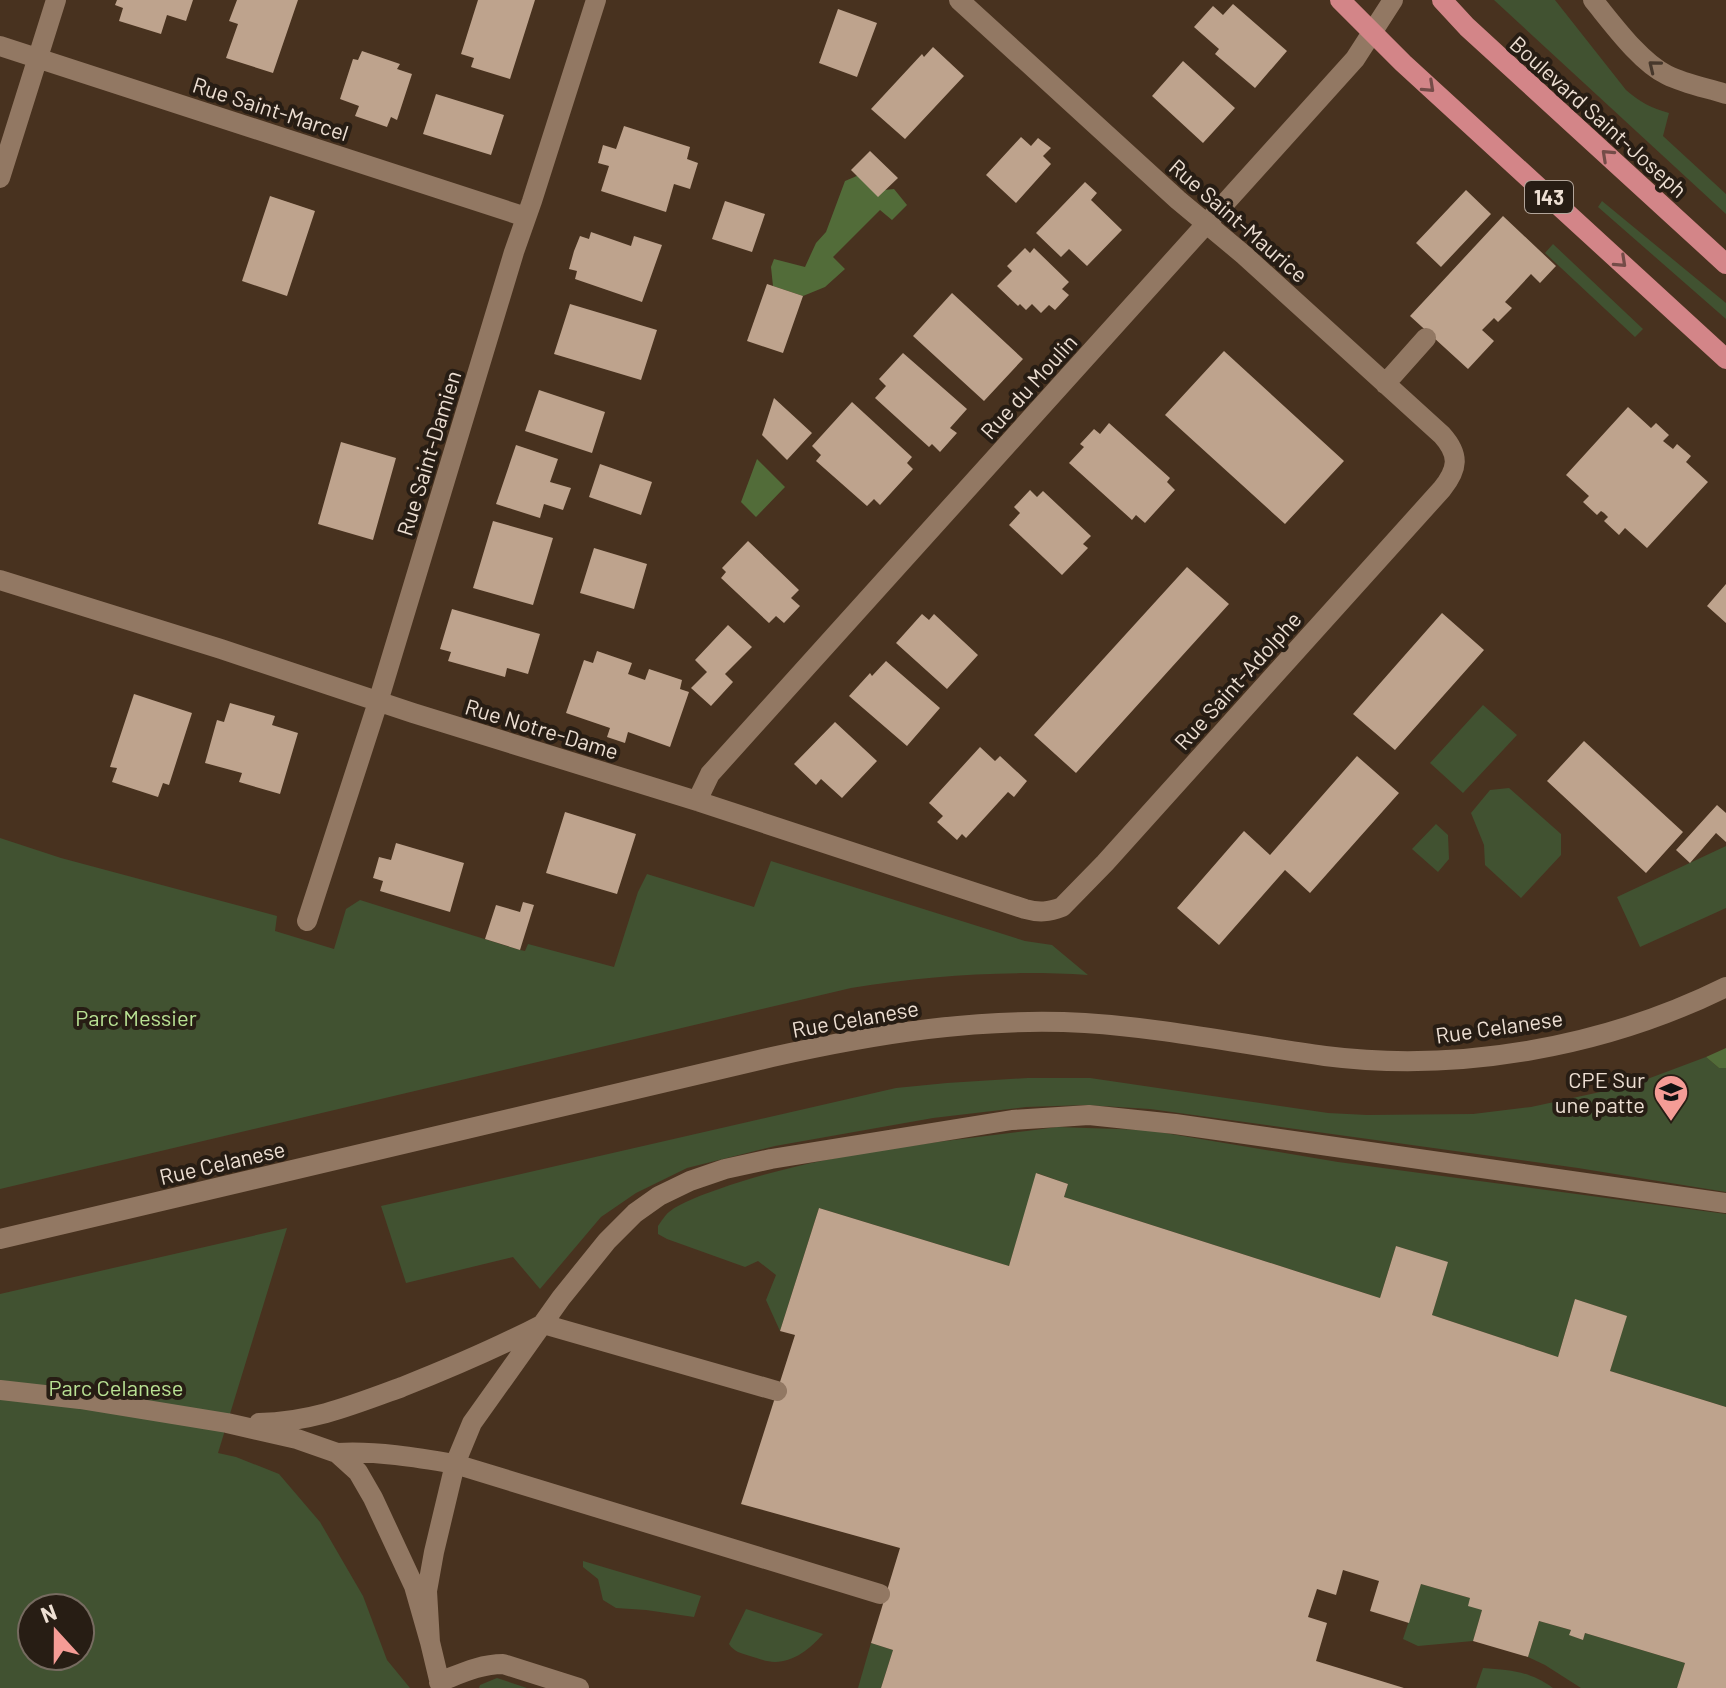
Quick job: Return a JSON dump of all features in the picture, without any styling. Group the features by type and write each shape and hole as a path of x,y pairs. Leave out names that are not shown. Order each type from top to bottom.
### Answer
{"main road":[{"name":"143","path":"1340,0 1403,63 1726,359"},
{"name":"Boulevard Saint-Joseph","path":"1442,0 1467,27 1726,264"}],"street":[{"path":"0,178 56,0"},
{"name":"Rue Saint-Damien","path":"307,921 378,702 514,252 596,0"},
{"name":"Rue Saint-Maurice","path":"959,0 1449,443 1455,469 1442,489"},
{"name":"Rue du Moulin","path":"697,801 710,774 1355,59 1393,0"},
{"path":"1593,0 1657,70 1681,81 1726,94"},
{"name":"Rue Saint-Marcel","path":"0,46 526,217"},
{"path":"1385,384 1426,338"},
{"name":"Rue Saint-Adolphe","path":"1068,902 1442,489"},
{"name":"Rue Notre-Dame","path":"0,580 697,801 1025,909 1036,912 1053,910 1068,902"},
{"name":"Rue Celanese","path":"0,1239 772,1057 909,1031 1050,1021 1166,1032 1326,1056 1443,1060 1516,1052 1591,1037 1672,1011 1726,987"},
{"path":"430,1642 427,1591 434,1552 455,1464 472,1423 607,1241 635,1213 659,1196 725,1169 1012,1120 1089,1115 1163,1122 1726,1203"},
{"path":"227,1423 277,1422 320,1416 462,1363 543,1324 777,1391"},
{"path":"0,1390 80,1399 227,1423 297,1439 337,1453 408,1455 455,1464 880,1594"},
{"path":"337,1453 358,1472 414,1586 440,1685 473,1669 503,1664 579,1688"}],"green space":[{"path":"1494,0 1555,0 1626,90 1646,104 1669,113 1663,136 1726,194 1726,214"},
{"path":"859,175 884,190 894,189 907,205 892,220 880,210 833,257 845,269 825,287 803,296 773,286 771,267 774,259 805,267 816,243 826,232 845,181"},
{"path":"1602,201 1726,303 1726,319 1598,207"},
{"path":"1553,244 1643,329 1635,337 1545,253"},
{"path":"757,459 785,487 756,517 741,502"},
{"path":"1483,705 1517,735 1463,793 1430,763"},
{"path":"1509,788 1561,834 1561,855 1521,898 1485,865 1484,845 1471,813 1490,790"},
{"path":"1436,824 1448,835 1449,859 1438,872 1412,849"},
{"name":"Parc Messier","path":"0,838 61,858 277,916 275,931 334,949 346,909 360,900 520,950 525,951 528,944 614,967 638,892 647,874 754,907 771,861 1025,941 1052,945 1088,975 969,975 851,988 0,1189"},
{"path":"1726,846 1726,908 1640,947 1617,897"},
{"path":"1726,1048 1726,1068 1719,1068 1706,1057"},
{"path":"1706,1057 1719,1068 1726,1068 1726,1192 1578,1168 1150,1109 1086,1105 1026,1107 933,1118 775,1146 687,1168 636,1193 601,1217 540,1289 513,1257 406,1283 381,1206 896,1088 1028,1078 1090,1078 1328,1113 1473,1114 1531,1107 1614,1089"},
{"path":"1057,1127 1147,1130 1338,1162 1726,1214 1726,1407 1610,1371 1626,1316 1575,1299 1558,1357 1432,1315 1447,1262 1396,1246 1380,1298 1064,1197 1068,1184 1037,1173 1009,1266 819,1208 780,1331 766,1300 776,1275 758,1261 745,1267 658,1234 658,1226 669,1212 680,1205 707,1193 801,1165 886,1149"},
{"name":"Parc Celanese","path":"287,1228 218,1453 279,1474 320,1522 363,1596 387,1660 410,1688 0,1688 0,1294"},
{"path":"583,1561 701,1596 694,1617 616,1608 603,1600 598,1579 583,1567"},
{"path":"1421,1584 1470,1598 1482,1610 1473,1641 1418,1646 1403,1639"},
{"path":"746,1609 823,1634 789,1660 775,1662 744,1654 735,1651 729,1644"},
{"path":"1539,1621 1571,1630 1570,1635 1583,1640 1585,1633 1685,1663 1677,1688 1581,1688 1528,1657"},
{"path":"871,1643 893,1650 881,1688 858,1688"},
{"path":"1483,1668 1520,1672 1553,1688 1476,1688"},
{"path":"497,1678 527,1688 479,1688"}],"building":[{"path":"117,0 193,0 186,21 167,15 161,34 119,21 123,8 115,5"},
{"path":"237,0 298,0 273,73 226,58 238,24 229,21"},
{"path":"478,0 535,0 510,79 471,67 474,58 461,54"},
{"path":"1233,4 1287,51 1255,88 1215,54 1219,49 1194,27 1213,6 1223,15"},
{"path":"838,9 877,23 857,77 819,63"},
{"path":"933,47 964,76 905,139 871,109 922,54 924,57"},
{"path":"362,51 400,64 397,69 412,74 397,120 391,117 387,127 355,116 359,106 340,99 353,59 358,60"},
{"path":"1183,61 1235,108 1203,143 1152,96"},
{"path":"436,94 504,115 491,155 423,134"},
{"path":"624,126 690,147 687,159 698,163 690,189 674,184 666,212 601,191 609,166 598,163 603,145 616,149"},
{"path":"1021,137 1031,146 1038,138 1051,148 1043,156 1051,164 1016,203 986,175"},
{"path":"870,151 898,178 878,197 851,170"},
{"path":"1085,182 1097,193 1091,200 1122,230 1087,266 1069,249 1061,257 1036,233"},
{"path":"1466,190 1491,214 1441,267 1416,243"},
{"path":"270,196 315,211 287,296 242,281"},
{"path":"725,201 765,214 752,252 712,239"},
{"path":"1503,216 1556,266 1540,283 1531,274 1505,302 1512,308 1498,322 1494,318 1482,330 1494,341 1468,369 1410,316"},
{"path":"591,232 631,246 634,236 662,245 642,302 575,279 577,271 569,269 574,251 580,236 589,239"},
{"path":"1025,248 1030,253 1034,248 1069,282 1062,289 1069,295 1055,310 1049,305 1041,313 1032,304 1026,310 997,286 1012,271 1007,266"},
{"path":"767,284 803,296 783,353 747,341"},
{"path":"952,293 1023,359 984,401 913,336"},
{"path":"570,304 657,330 641,380 554,354"},
{"path":"1224,351 1344,461 1285,524 1165,415"},
{"path":"903,353 967,409 950,428 957,433 940,452 932,444 929,447 875,398 886,386 879,379"},
{"path":"539,390 605,412 592,453 525,431"},
{"path":"774,398 812,433 787,460 762,435"},
{"path":"852,402 912,457 907,463 913,469 880,505 874,499 867,506 816,461 821,455 812,446"},
{"path":"1628,407 1651,428 1656,423 1669,435 1663,441 1673,449 1677,444 1691,456 1686,462 1708,482 1647,548 1625,528 1619,535 1604,521 1608,517 1604,513 1601,511 1597,515 1583,502 1589,496 1566,475"},
{"path":"1109,423 1170,478 1167,482 1175,490 1145,523 1136,515 1132,520 1069,463 1084,447 1080,444 1094,429 1100,434"},
{"path":"341,442 396,458 373,540 318,524"},
{"path":"516,445 558,459 550,482 571,488 563,510 544,504 540,518 496,504"},
{"path":"600,464 652,482 641,515 589,497"},
{"path":"1030,490 1037,497 1043,491 1091,536 1083,544 1088,548 1062,575 1009,525 1020,513 1014,507"},
{"path":"493,521 553,538 533,605 473,588"},
{"path":"748,541 799,590 791,598 800,606 784,623 776,616 769,623 721,578 726,572 722,568"},
{"path":"594,548 647,564 634,609 580,593"},
{"path":"1187,567 1229,604 1076,773 1034,735"},
{"path":"1726,584 1726,623 1707,606"},
{"path":"452,609 540,634 528,674 507,668 505,677 448,661 451,652 440,649"},
{"path":"1442,613 1484,650 1395,750 1353,714"},
{"path":"922,614 929,620 934,614 978,655 947,689 896,643"},
{"path":"728,625 752,647 725,674 733,682 711,706 691,688 707,672 695,660"},
{"path":"597,651 632,663 628,674 645,680 649,669 682,680 680,689 689,692 670,747 628,732 625,743 607,737 610,728 566,713 584,660 593,663"},
{"path":"886,661 940,708 907,746 849,696"},
{"path":"134,694 192,713 169,785 163,783 158,797 112,782 117,768 110,767"},
{"path":"230,703 275,716 272,725 298,733 280,794 239,782 242,773 205,763 217,720 224,722"},
{"path":"835,722 877,761 842,798 821,779 816,785 794,764"},
{"path":"1584,741 1683,832 1646,873 1547,781"},
{"path":"980,747 995,761 1000,756 1027,781 1014,797 1008,792 966,838 962,834 957,840 937,822 943,816 929,803"},
{"path":"1357,756 1399,793 1310,893 1285,870 1219,945 1177,908 1244,831 1270,855"},
{"path":"1717,805 1726,813 1726,842 1716,833 1690,863 1676,850"},
{"path":"565,812 636,834 617,894 546,873"},
{"path":"396,843 464,863 450,912 380,891 383,881 373,878 379,857 391,860"},
{"path":"523,902 534,905 520,950 485,939 496,905 520,912"},
{"path":"1036,1173 1068,1184 1064,1197 1380,1298 1396,1246 1448,1262 1432,1315 1558,1357 1575,1299 1627,1316 1610,1371 1726,1407 1726,1688 1677,1688 1685,1663 1585,1633 1583,1640 1569,1635 1571,1630 1539,1621 1528,1657 1473,1641 1482,1610 1468,1606 1470,1598 1421,1584 1409,1623 1370,1611 1379,1581 1343,1570 1336,1595 1317,1589 1308,1617 1327,1623 1316,1661 1404,1688 881,1688 893,1650 871,1643 900,1548 741,1504 795,1335 780,1331 819,1208 1009,1266"}],"place":[{"name":"CPE Sur une patte","path":"1671,1123"}]}
